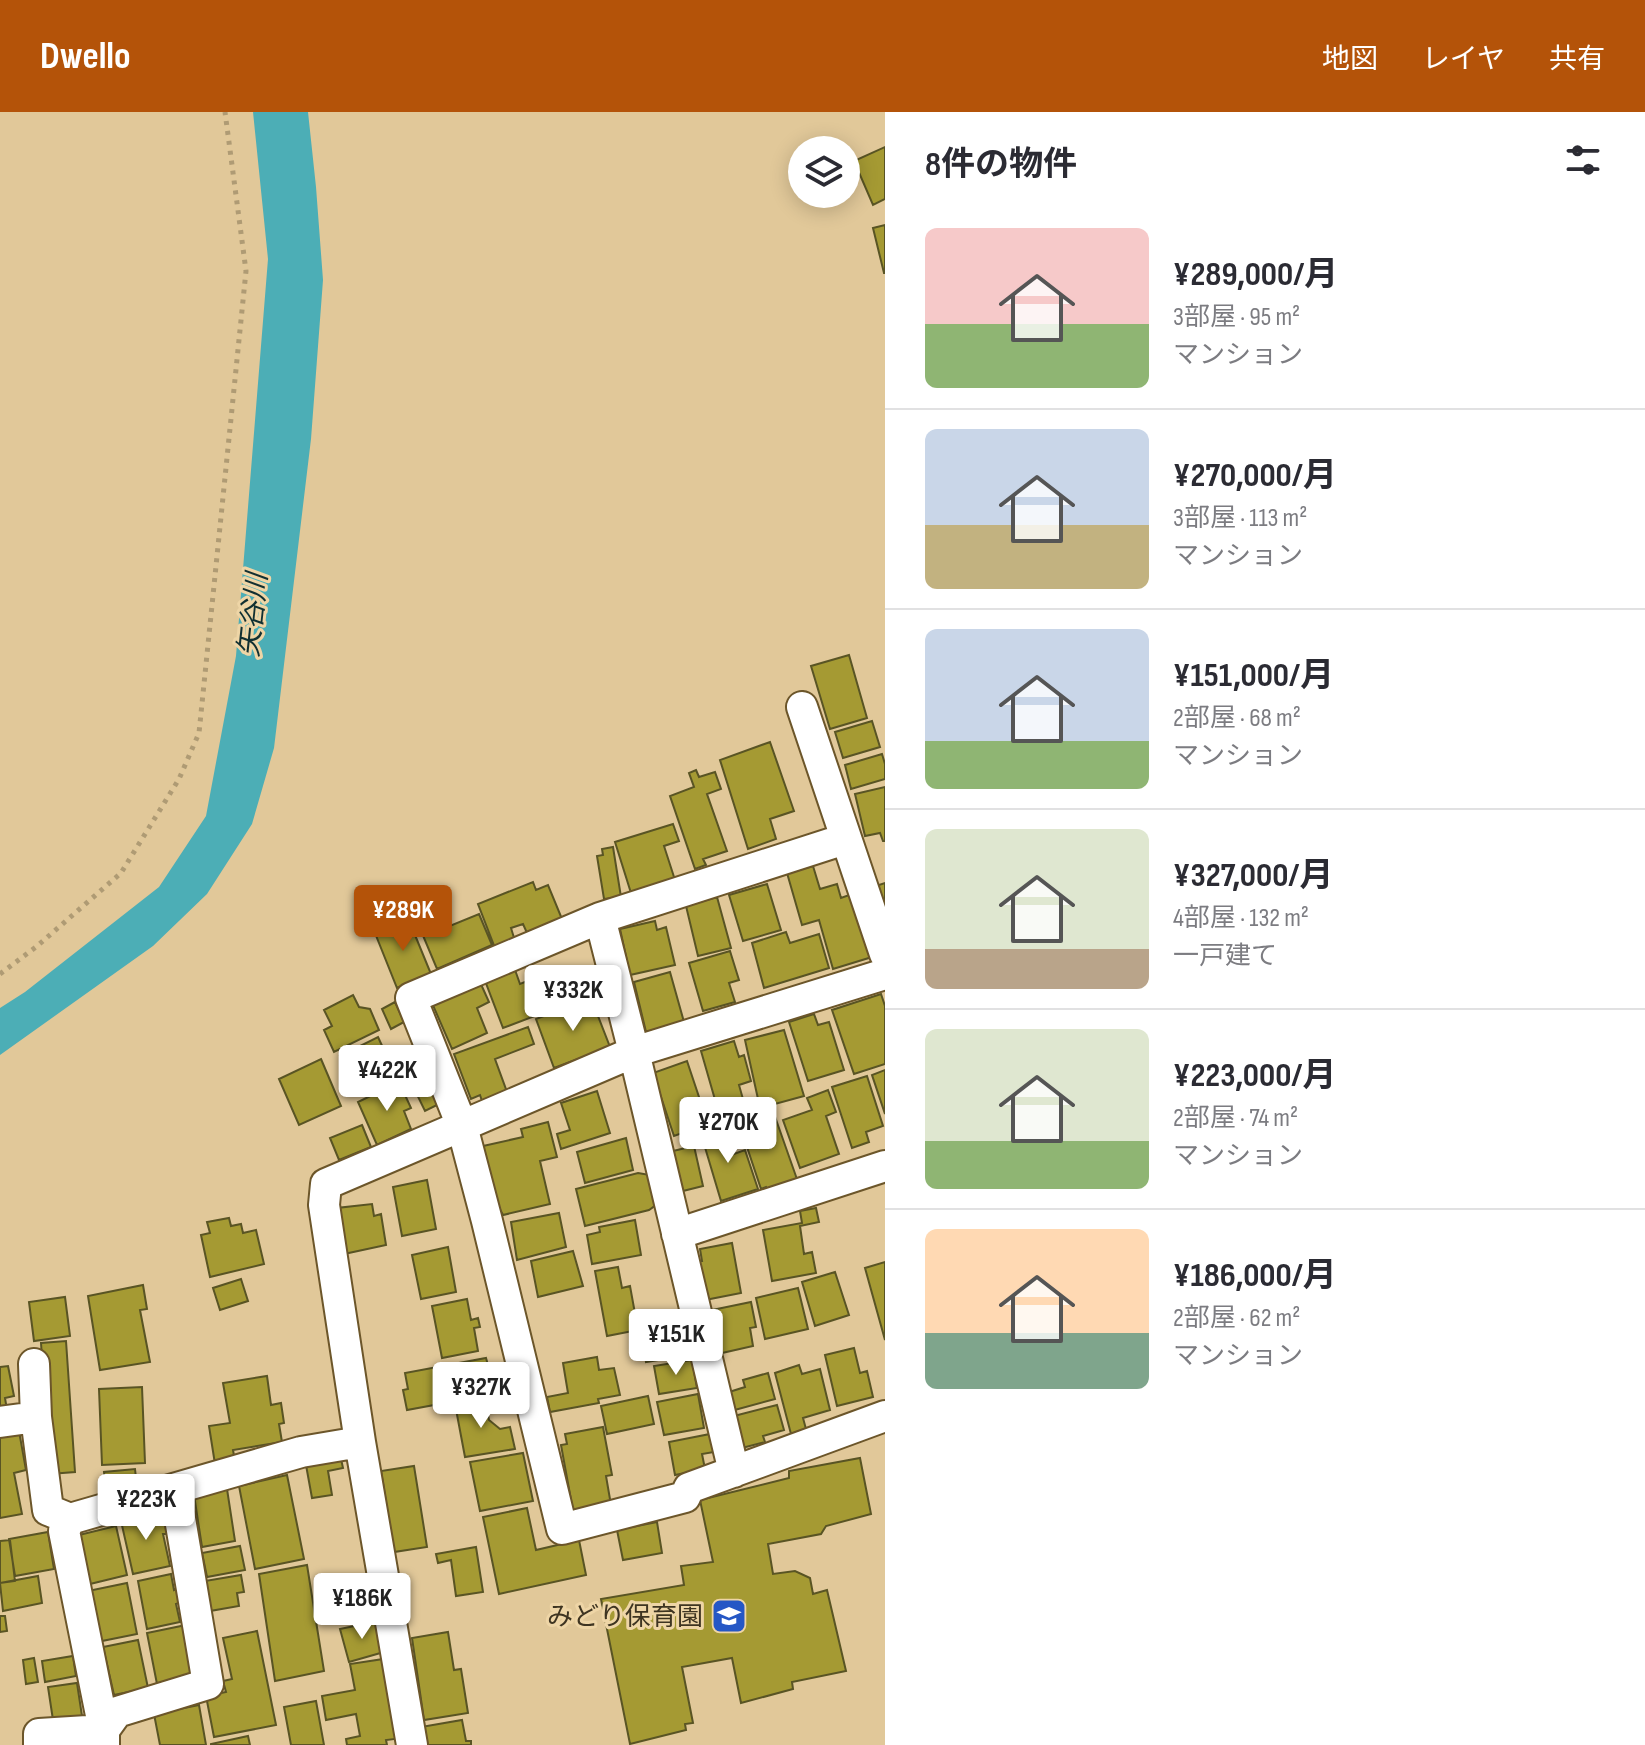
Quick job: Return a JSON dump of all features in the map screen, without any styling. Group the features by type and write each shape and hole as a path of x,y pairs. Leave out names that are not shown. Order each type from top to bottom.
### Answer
{"street":[{"path":"802,707 885,954"},
{"path":"845,839 600,918 411,998 462,1126 562,1529 685,1497 689,1488 885,1416"},
{"path":"600,918 734,1472"},
{"path":"412,1745 360,1442 324,1205 326,1184 634,1052 885,974"},
{"path":"677,1234 885,1166"},
{"path":"34,1364 36,1417 48,1510 70,1519 301,1452 360,1442"},
{"path":"0,1422 36,1417"},
{"path":"104,1738 117,1712 208,1684 175,1489"},
{"path":"70,1519 64,1531 104,1738"},
{"path":"39,1745 39,1734 104,1738"}],"path":[{"path":"0,974 121,873 179,779 199,733 246,271 225,112"}],"water":[{"name":"矢谷川","path":"253,112 308,112 323,280 311,439 274,748 252,824 207,894 153,946 0,1055 0,1008 25,992 159,887 206,816 236,656 268,259"}],"building":[{"path":"885,147 885,199 873,205 860,175 860,158"},
{"path":"885,225 885,273 884,273 873,228"},
{"path":"849,655 867,718 830,729 811,666"},
{"path":"872,721 880,747 843,758 835,732"},
{"path":"770,742 794,811 770,819 776,839 748,849 720,760"},
{"path":"882,754 885,779 851,789 845,765"},
{"path":"696,770 699,777 715,772 721,789 707,794 727,851 703,859 706,865 695,869 670,796 694,787 689,773"},
{"path":"885,787 883,841 880,833 865,836 855,794"},
{"path":"673,824 679,841 664,846 675,880 631,893 615,842"},
{"path":"613,847 621,897 604,899 597,856 603,855 602,849"},
{"path":"813,866 820,889 837,884 841,898 852,894 872,957 833,969 819,920 802,925 787,873"},
{"path":"533,882 536,890 548,885 562,919 527,933 523,924 511,928 515,941 495,948 478,904"},
{"path":"885,883 885,924 873,887"},
{"path":"767,884 781,930 743,941 729,895"},
{"path":"717,897 731,948 698,956 686,906"},
{"path":"479,914 492,945 437,969 419,926 441,917 445,928"},
{"path":"408,918 431,974 397,988 375,933"},
{"path":"655,921 657,930 666,927 675,965 630,975 620,929"},
{"path":"786,932 790,943 819,934 829,968 764,988 752,943"},
{"path":"730,951 739,980 729,983 735,1002 703,1011 689,963"},
{"path":"514,967 520,984 540,976 553,1009 503,1028 484,978"},
{"path":"670,972 684,1022 646,1032 634,982"},
{"path":"480,982 489,1002 477,1008 487,1033 452,1049 432,1003"},
{"path":"881,994 885,1006 885,1064 854,1074 832,1010"},
{"path":"353,995 359,1007 370,1009 379,1030 334,1052 324,1030 332,1026 324,1010"},
{"path":"591,998 610,1047 554,1068 536,1019"},
{"path":"395,1002 404,1022 391,1029 382,1009"},
{"path":"814,1014 818,1025 829,1022 844,1070 808,1081 789,1022"},
{"path":"528,1027 534,1044 495,1059 507,1092 482,1101 480,1095 471,1099 454,1054"},
{"path":"784,1030 804,1096 760,1108 745,1040"},
{"path":"378,1037 396,1076 357,1095 340,1056"},
{"path":"734,1041 739,1057 744,1055 751,1081 739,1085 748,1117 722,1124 701,1051"},
{"path":"321,1059 341,1106 299,1125 279,1079"},
{"path":"421,1060 441,1103 425,1111 404,1068"},
{"path":"687,1061 708,1124 674,1136 653,1073"},
{"path":"885,1070 885,1114 872,1075"},
{"path":"867,1076 883,1126 866,1132 869,1142 852,1148 832,1087"},
{"path":"399,1082 411,1108 404,1111 411,1129 377,1145 358,1102"},
{"path":"828,1090 836,1112 826,1116 839,1154 800,1168 783,1120 812,1110 807,1098"},
{"path":"597,1091 610,1133 561,1149 557,1134 570,1130 561,1103"},
{"path":"773,1111 798,1182 768,1192 766,1187 761,1189 739,1123"},
{"path":"548,1122 557,1157 540,1161 550,1204 503,1215 497,1204 483,1146 523,1137 521,1129"},
{"path":"362,1125 371,1147 339,1160 330,1138"},
{"path":"726,1126 734,1154 745,1150 758,1189 721,1201 701,1134"},
{"path":"626,1138 633,1170 585,1183 577,1152"},
{"path":"694,1146 703,1186 683,1191 673,1151"},
{"path":"638,1173 650,1175 656,1205 649,1210 585,1226 576,1189"},
{"path":"427,1180 436,1229 402,1236 393,1187"},
{"path":"372,1204 374,1216 381,1214 386,1245 344,1254 337,1208"},
{"path":"816,1208 819,1222 800,1226 804,1254 812,1252 816,1273 772,1281 763,1230 802,1223 800,1211"},
{"path":"559,1213 566,1247 517,1260 511,1222"},
{"path":"229,1218 231,1226 241,1224 243,1233 256,1230 264,1264 210,1277 201,1235 210,1233 207,1222"},
{"path":"635,1220 641,1255 592,1264 587,1235 600,1232 599,1227"},
{"path":"732,1243 741,1293 705,1300 698,1261 702,1261 700,1249"},
{"path":"448,1247 456,1292 421,1299 412,1255"},
{"path":"573,1251 583,1286 538,1297 531,1261"},
{"path":"885,1262 885,1340 865,1268"},
{"path":"618,1267 622,1288 630,1286 638,1330 607,1336 595,1271"},
{"path":"835,1272 849,1315 815,1326 802,1282"},
{"path":"241,1279 248,1301 220,1310 213,1288"},
{"path":"143,1285 147,1309 140,1310 150,1362 100,1370 88,1296"},
{"path":"798,1288 808,1329 765,1339 756,1298"},
{"path":"65,1297 70,1336 34,1341 29,1302"},
{"path":"467,1299 471,1320 478,1318 480,1327 474,1328 478,1351 442,1358 432,1306"},
{"path":"751,1302 756,1327 750,1328 753,1346 722,1353 712,1310"},
{"path":"685,1335 689,1355 646,1362 643,1342"},
{"path":"66,1341 75,1472 50,1474 41,1343"},
{"path":"854,1348 860,1373 867,1371 873,1397 837,1406 825,1355"},
{"path":"597,1357 599,1370 614,1368 620,1395 598,1399 599,1403 550,1412 547,1397 568,1393 563,1363"},
{"path":"486,1358 488,1365 493,1365 499,1393 407,1410 403,1390 408,1389 405,1373"},
{"path":"692,1360 697,1388 659,1394 654,1366"},
{"path":"799,1365 802,1374 820,1369 830,1410 803,1418 806,1429 791,1434 775,1373"},
{"path":"8,1366 14,1396 5,1398 7,1410 0,1412 0,1367"},
{"path":"768,1373 775,1399 731,1411 726,1393 745,1387 743,1380"},
{"path":"267,1376 271,1405 281,1403 284,1423 279,1424 282,1442 233,1450 235,1461 215,1464 209,1426 230,1423 223,1383"},
{"path":"142,1387 145,1463 102,1465 99,1389"},
{"path":"698,1394 704,1428 664,1435 657,1402"},
{"path":"648,1396 654,1424 607,1434 601,1406"},
{"path":"485,1399 489,1420 500,1429 510,1427 515,1449 465,1457 455,1404"},
{"path":"777,1405 784,1430 763,1436 765,1442 742,1448 734,1416"},
{"path":"603,1427 612,1475 606,1476 611,1505 573,1511 561,1445 567,1444 565,1434"},
{"path":"19,1431 26,1470 14,1473 22,1514 0,1518 0,1435"},
{"path":"710,1434 714,1452 702,1454 705,1469 675,1475 669,1442"},
{"path":"523,1453 533,1501 480,1511 470,1462"},
{"path":"860,1458 871,1514 826,1526 821,1534 768,1544 773,1574 795,1571 810,1578 813,1594 827,1590 846,1671 792,1682 793,1689 741,1703 732,1658 682,1667 693,1723 685,1724 686,1730 630,1744 601,1599 684,1585 681,1566 713,1562 700,1500 789,1478 789,1471"},
{"path":"341,1459 343,1468 328,1471 332,1495 312,1498 306,1465"},
{"path":"414,1466 427,1547 394,1552 381,1471"},
{"path":"135,1469 137,1487 106,1490 104,1472"},
{"path":"287,1475 304,1559 255,1569 239,1486"},
{"path":"227,1489 235,1541 202,1547 194,1495"},
{"path":"527,1508 536,1550 579,1540 586,1575 499,1594 483,1517"},
{"path":"163,1511 168,1534 163,1534 170,1566 133,1574 121,1521"},
{"path":"657,1522 662,1553 623,1560 617,1530"},
{"path":"116,1526 127,1575 90,1584 79,1535"},
{"path":"48,1532 54,1569 15,1576 9,1539"},
{"path":"10,1540 15,1581 0,1583 0,1541"},
{"path":"240,1546 245,1570 207,1577 202,1553"},
{"path":"476,1547 483,1592 456,1596 451,1560 438,1563 436,1554"},
{"path":"307,1565 324,1671 275,1681 259,1574"},
{"path":"171,1574 174,1590 179,1588 182,1602 176,1604 180,1622 147,1629 138,1581"},
{"path":"241,1575 244,1592 237,1593 239,1606 210,1611 205,1581"},
{"path":"38,1576 42,1603 3,1611 0,1583"},
{"path":"127,1583 137,1634 97,1642 88,1591"},
{"path":"0,1616 5,1616 7,1631 0,1632"},
{"path":"378,1621 384,1652 349,1662 340,1629"},
{"path":"186,1625 196,1676 157,1684 147,1633"},
{"path":"257,1631 276,1725 214,1737 206,1696 226,1692 223,1681 232,1679 223,1638"},
{"path":"448,1632 454,1670 461,1669 468,1713 424,1720 412,1638"},
{"path":"138,1640 148,1688 114,1695 103,1647"},
{"path":"73,1656 76,1676 45,1682 42,1661"},
{"path":"34,1658 38,1682 26,1684 23,1660"},
{"path":"390,1658 403,1738 386,1740 387,1745 347,1745 346,1739 360,1736 356,1714 326,1720 322,1696 355,1690 350,1664"},
{"path":"77,1683 82,1716 53,1720 48,1687"},
{"path":"316,1701 324,1745 291,1745 284,1707"},
{"path":"199,1705 206,1745 160,1745 154,1714"},
{"path":"462,1720 466,1741 471,1741 471,1745 424,1745 421,1727"},
{"path":"248,1736 250,1745 211,1745 211,1744"}],"place":[{"name":"みどり保育園","path":"729,1616"}]}
